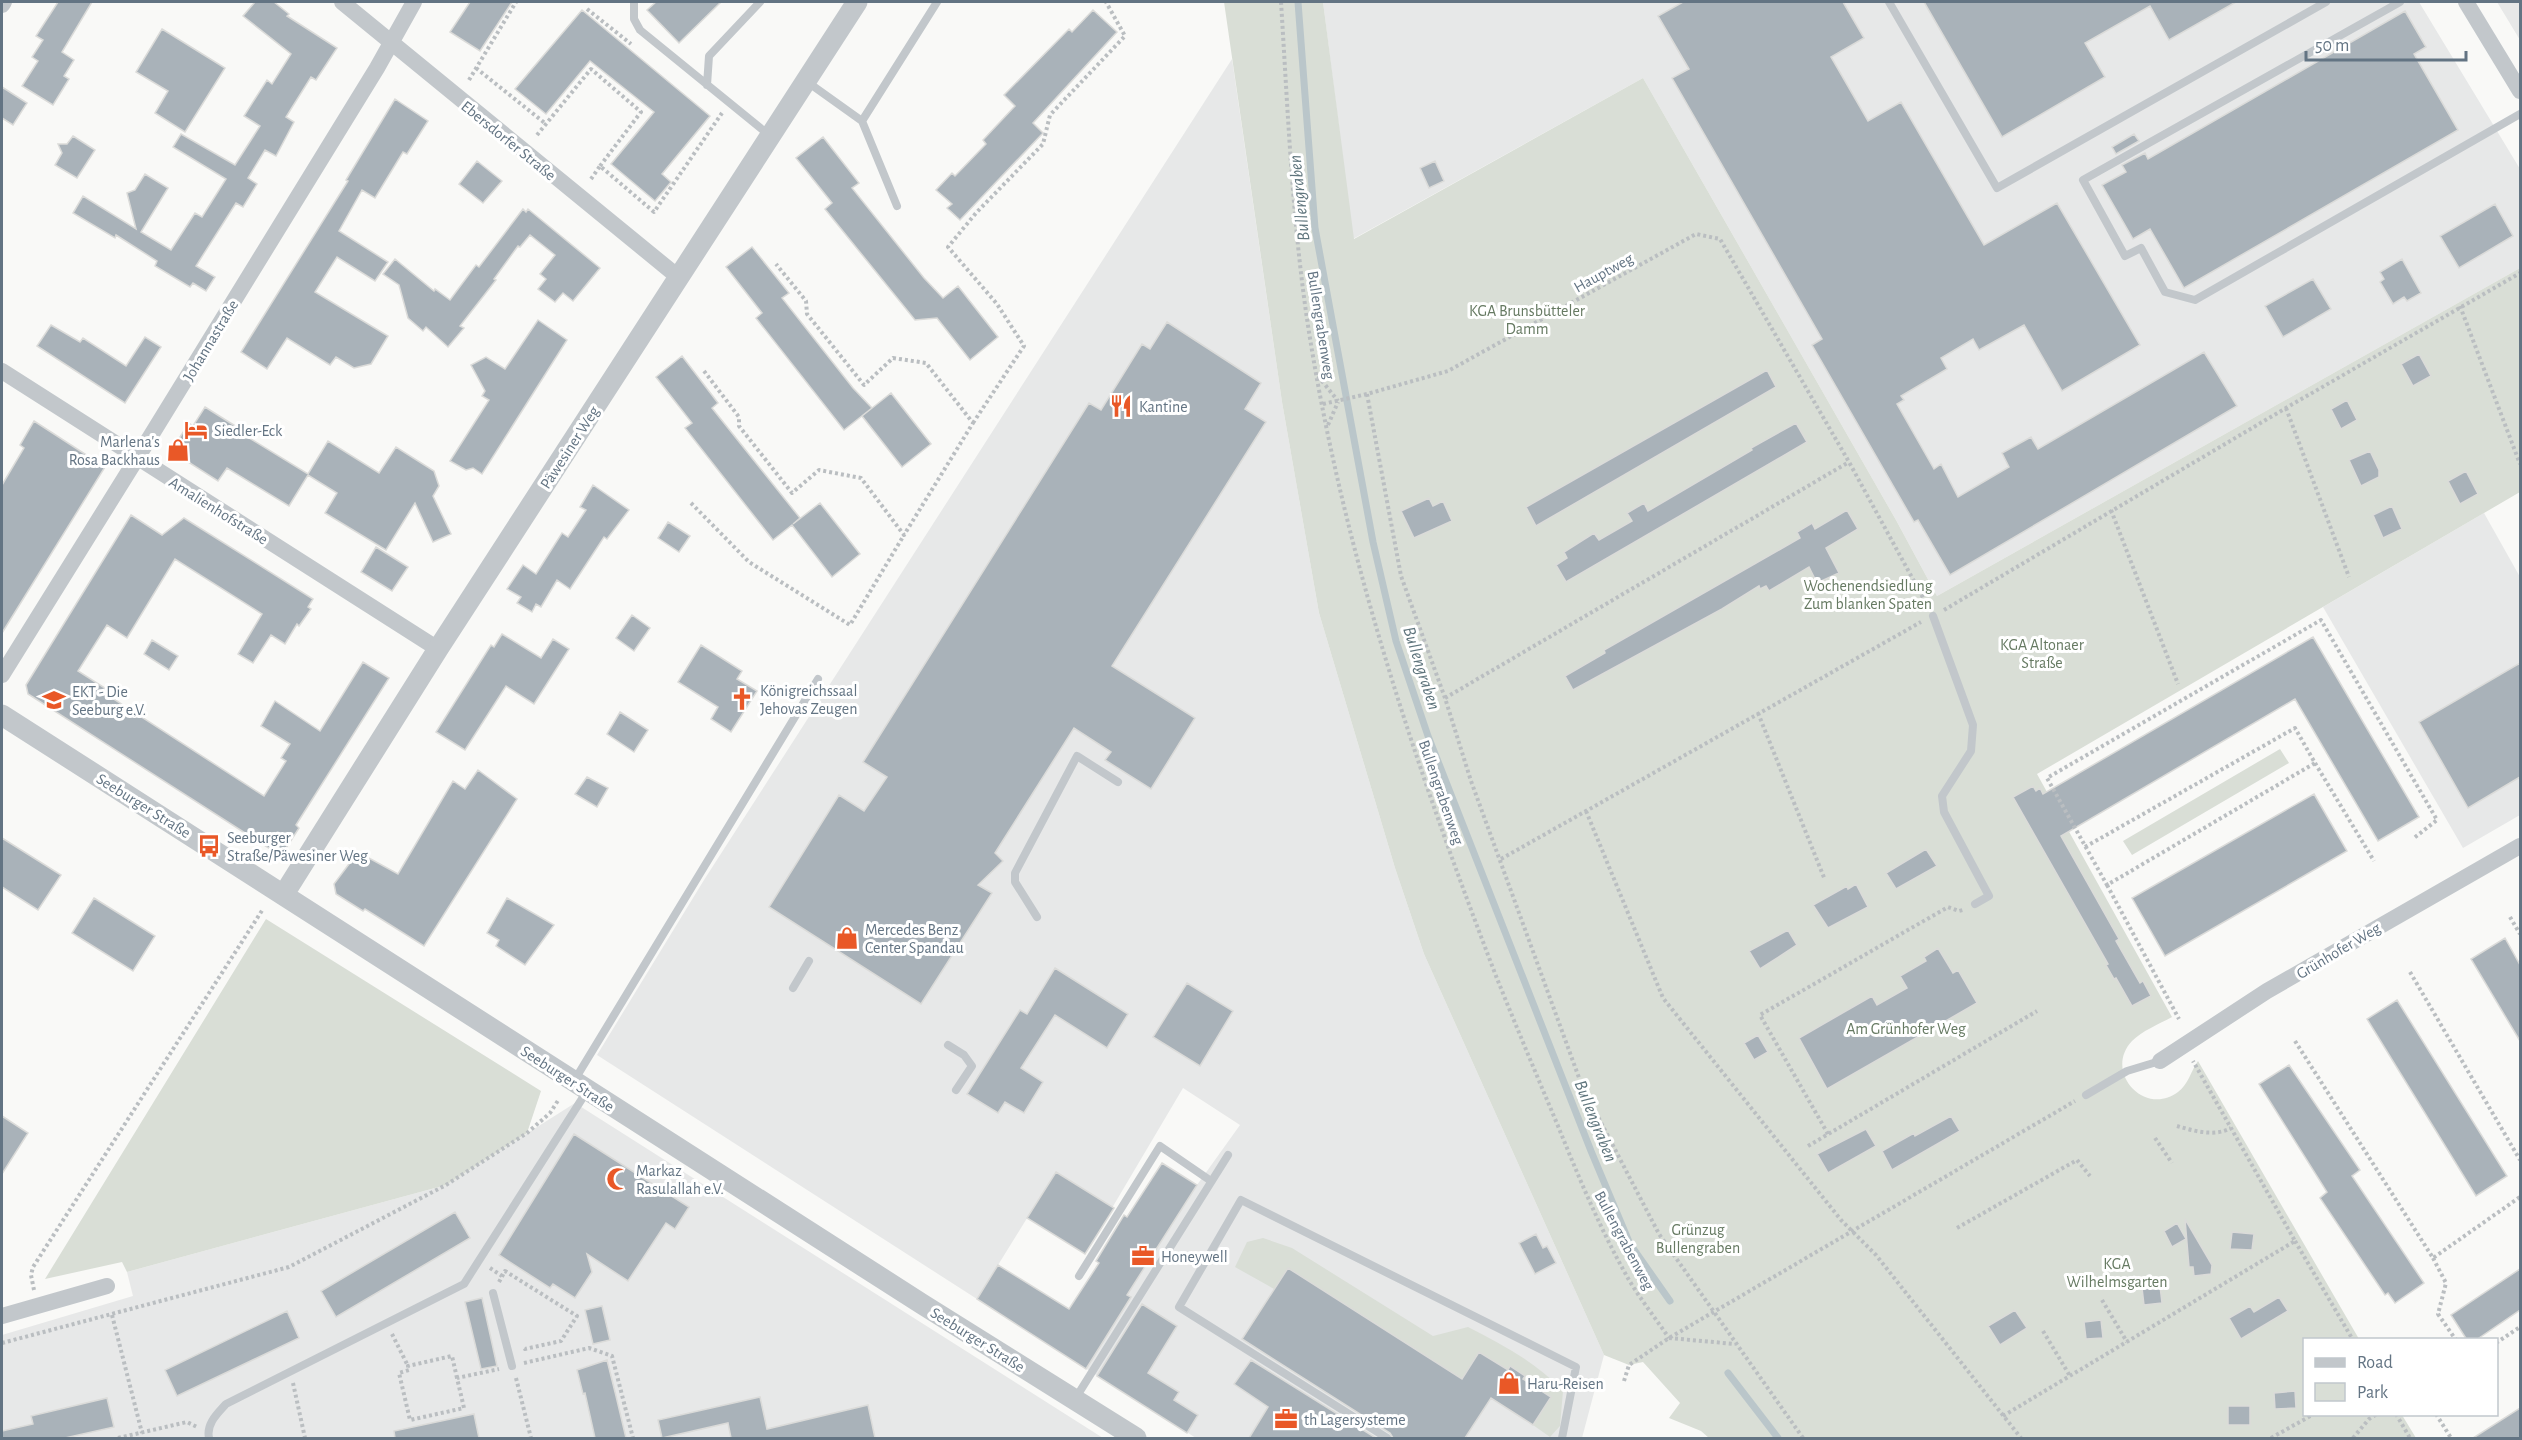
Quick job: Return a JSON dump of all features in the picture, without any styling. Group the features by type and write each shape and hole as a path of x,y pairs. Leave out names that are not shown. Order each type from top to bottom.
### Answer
{"street":[{"name":"Ebersdorfer Straße","path":"342,2 677,276"},
{"name":"Johannastraße","path":"2,675 137,459 392,42 414,2"},
{"name":"Päwesiner Weg","path":"284,894 677,276 857,2"},
{"path":"2466,2 2520,91"},
{"name":"Amalienhofstraße","path":"2,371 438,649"},
{"name":"Seeburger Straße","path":"2,715 1136,1438"},
{"name":"Grünhofer Weg","path":"2160,1061 2267,991 2520,846"},
{"path":"2,1316 107,1286"}],"lane":[{"path":"634,2 634,19 640,30 769,135"},
{"path":"707,85 709,57 760,2"},
{"path":"862,121 937,2"},
{"path":"1889,2 1997,188 2326,2"},
{"path":"2400,2 2083,180 2125,256 2141,248 2165,292 2195,300 2520,114"},
{"path":"806,81 862,121 897,206"},
{"path":"1933,616 1973,725 1971,751 1942,796 1944,812 1989,896 1975,904"},
{"path":"209,1435 212,1421 226,1404 464,1284 818,679"},
{"path":"1037,917 1015,882 1015,873 1077,756 1118,782"},
{"path":"793,988 809,961"},
{"path":"948,1045 964,1055 972,1066 956,1090"},
{"path":"2086,1095 2127,1071 2160,1061"},
{"path":"1079,1276 1160,1146 1210,1180"},
{"path":"1075,1399 1210,1180 1228,1155"},
{"path":"1388,1438 1179,1307 1241,1200 1576,1367 1562,1438"},
{"path":"493,1293 512,1366"}],"path":[{"path":"469,80 516,2"},
{"path":"691,503 749,561 850,625 973,423 1024,346 997,304 948,247 976,213 1043,144 1050,116 1125,36 1106,2"},
{"name":"Bullengrabenweg","path":"1281,2 1300,256 1309,332 1340,492 1370,605 1406,724 1457,874 1515,1025 1613,1251 1632,1284 1669,1338"},
{"path":"476,68 546,124"},
{"path":"537,135 591,69 641,112 591,178"},
{"path":"600,166 654,212 729,103"},
{"name":"Hauptweg","path":"1323,404 1448,371 1696,234 1720,239 1849,462"},
{"path":"776,264 806,302 807,314 864,385 893,358 926,363 973,423"},
{"path":"1501,859 1933,616 2520,273"},
{"path":"2460,306 2520,464"},
{"path":"704,371 740,417 739,426 792,493 819,470 861,478 904,535"},
{"path":"1317,376 1338,401 1327,427"},
{"path":"1367,394 1401,576 1445,698 1471,781 1582,1086 1659,1234 1712,1313 1803,1438"},
{"path":"2286,408 2349,578"},
{"path":"1445,698 1849,462 1933,616"},
{"path":"2112,510 2178,684"},
{"path":"2179,1019 2046,778 2321,620 2437,820 2414,838"},
{"path":"1758,713 1825,880"},
{"path":"2085,847 2295,728 2374,861"},
{"path":"2107,885 2315,763"},
{"path":"1586,811 1663,998 1852,1231 1876,1255 2021,1438"},
{"path":"1828,1134 1760,1015 1948,907 1959,911 1975,904"},
{"path":"38,1306 31,1275 33,1267 263,909"},
{"path":"2510,916 2520,934"},
{"path":"2410,972 2520,1160"},
{"path":"1808,1146 2037,1011"},
{"path":"2295,1041 2433,1258 2446,1283 2438,1314 2455,1338"},
{"path":"2192,1060 2351,1338"},
{"path":"1624,1381 1629,1365 1669,1338 2086,1095"},
{"path":"2,1343 290,1267 446,1185 527,1133 550,1113 559,1099"},
{"path":"2177,1126 2197,1131 2223,1133 2231,1128"},
{"path":"2156,1138 2172,1163"},
{"path":"1957,1228 2077,1160 2090,1176"},
{"path":"2433,1258 2520,1197"},
{"path":"2003,1416 2295,1241"},
{"path":"493,1293 505,1271 577,1316 561,1341 525,1349 504,1335"},
{"path":"2102,1300 2127,1342"},
{"path":"112,1315 142,1433"},
{"path":"387,1323 409,1370 399,1373 410,1420 464,1408 452,1356 408,1366"},
{"path":"2498,1341 2520,1327"},
{"path":"2043,1331 2070,1376"},
{"path":"1669,1338 1736,1344"},
{"path":"457,1378 590,1348 612,1356 633,1438"},
{"path":"512,1366 531,1438"},
{"path":"291,1371 305,1438"},
{"path":"2271,1438 2310,1416"},
{"path":"2353,1438 2374,1416"},
{"path":"2397,1416 2410,1438"},
{"path":"2437,1416 2451,1438"},
{"path":"118,1438 187,1422 209,1435"}],"shaded area":[{"path":"1323,2 2419,2 2520,169 2520,268 1937,596 1896,520 1643,78 1353,239"},
{"path":"2497,2 2520,2 2520,40"},
{"path":"1232,59 1282,402 1319,613 1395,868 1424,954 1604,1355 1582,1438 1353,1438 1314,1414 1300,1438 1196,1438 1085,1368 1119,1308 1197,1185 1240,1125 1183,1088 1112,1208 1055,1173 977,1299 597,1055 704,880"},
{"path":"2484,513 2520,577 2520,815 2463,848 2323,607"},
{"path":"575,1103 1103,1438 2,1438 2,1335 133,1296 127,1272 446,1185"}],"green space":[{"path":"1224,2 1323,2 1354,239 1643,78 1896,520 1937,596 2520,268 2520,492 2037,774 2172,1017 2132,1041 2124,1053 2122,1066 2125,1077 2132,1088 2141,1095 2153,1099 2165,1098 2181,1089 2198,1061 2358,1338 2303,1338 2303,1416 2403,1416 2416,1438 1709,1438 1701,1431 1669,1418 1680,1403 1643,1362 1629,1365 1604,1355 1424,954 1395,868 1319,613 1282,402"},
{"path":"2280,749 2289,763 2132,855 2123,841"},
{"path":"266,919 541,1091 527,1133 446,1185 127,1272 122,1262 45,1279"},
{"path":"1263,1238 1292,1248 1433,1336 1468,1327 1518,1355 1542,1371 1563,1391 1560,1426 1550,1437 1533,1425 1551,1397 1523,1379 1510,1367 1508,1370 1479,1352 1461,1383 1447,1369 1288,1268 1274,1289 1235,1267 1247,1242"}],"building":[{"path":"58,2 92,2 62,52 74,60 64,76 69,79 53,105 22,86 38,61 32,57 43,40 36,36"},
{"path":"255,2 274,2 289,14 287,16 337,48 316,80 311,77 286,117 294,122 276,156 265,150 248,178 257,184 243,207 236,203 196,266 215,277 206,291 193,283 190,287 155,266 157,261 116,235 115,238 73,213 83,196 136,229 127,193 135,190 145,174 168,188 141,232 171,250 195,213 202,217 226,179 173,147 181,134 235,165 260,126 244,116 267,80 272,84 291,54 243,16"},
{"path":"470,2 512,2 480,51 450,32"},
{"path":"656,2 721,2 679,43 647,10"},
{"path":"1683,2 1843,2 1864,38 1831,57 1868,121 1901,102 1984,245 2057,203 2140,345 2062,391 2024,325 1979,350 1973,339 1941,358 1947,369 1901,396 1904,400 1897,404 1934,469 1941,464 1958,497 2009,467 2002,453 2031,437 2038,449 2204,352 2237,406 1950,575 1918,520 1914,522 1812,345 1822,339 1672,78 1689,69 1658,16"},
{"path":"1924,2 2236,2 2169,40 2150,6 2085,43 2105,77 2002,137"},
{"path":"582,10 710,116 662,174 671,182 655,201 611,164 654,112 590,61 546,114 515,89"},
{"path":"1093,10 1117,32 1033,123 1043,133 960,220 947,208 952,204 936,190 952,173 955,176 986,144 983,140 1015,106 1004,95 1069,29 1072,32"},
{"path":"2405,11 2426,47 2414,54 2458,130 2184,288 2150,229 2133,239 2102,185 2126,172 2122,165 2145,153 2148,159"},
{"path":"162,29 225,68 185,132 155,113 168,91 136,72"},
{"path":"2,87 27,103 13,125 2,118"},
{"path":"395,99 428,121 407,154 403,152 375,198 362,190 339,231 388,262 375,281 337,257 315,292 388,336 371,364 354,368 336,357 330,365 287,338 267,369 241,352 348,181 346,180"},
{"path":"2134,134 2139,141 2116,154 2112,147"},
{"path":"73,136 95,150 77,178 55,165 62,153 58,144 67,144"},
{"path":"823,137 859,183 852,188 924,278 943,298 958,286 998,337 970,360 937,318 915,320 825,209 832,203 796,158"},
{"path":"477,161 502,181 483,203 459,184"},
{"path":"1435,161 1444,181 1429,188 1420,168"},
{"path":"2495,204 2513,236 2459,268 2440,236"},
{"path":"523,209 526,212 528,209 600,268 573,301 563,293 555,302 538,289 546,279 540,274 555,255 530,235 520,247 518,246 494,279 496,280 460,326 464,328 448,347 426,327 423,331 408,318 399,285 383,274 395,259 434,291 435,289 450,300 476,265 479,267"},
{"path":"752,247 789,293 782,298 853,388 872,408 844,430 756,318 762,313 726,267"},
{"path":"2402,259 2421,293 2407,301 2404,297 2393,304 2380,282 2384,279 2380,272"},
{"path":"2313,279 2331,309 2283,337 2265,306"},
{"path":"538,320 567,340 482,474 473,468 466,470 450,461 489,400 482,396 485,391 471,365 486,357 505,369"},
{"path":"1167,322 1261,383 1245,409 1266,422 1112,666 1195,718 1151,789 1105,760 1111,752 1074,728 995,853 1003,861 978,885 992,893 921,1004 769,907 839,795 864,811 887,777 863,762 1089,403 1101,410 1142,344 1150,349"},
{"path":"51,325 80,342 83,338 126,366 145,337 161,347 125,403 37,346"},
{"path":"2419,354 2431,376 2413,386 2401,364"},
{"path":"682,356 718,403 712,408 800,518 793,524 820,503 860,554 832,577 792,525 773,540 685,428 692,423 656,377"},
{"path":"1767,370 1776,387 1536,526 1526,507"},
{"path":"891,393 931,444 902,467 862,416"},
{"path":"2347,400 2357,420 2341,429 2331,409"},
{"path":"205,407 248,434 246,436 308,474 328,441 379,473 396,447 434,471 439,486 433,496 451,534 433,542 415,503 386,550 325,513 337,493 308,475 289,506 227,468 218,481 171,451 189,423 193,426"},
{"path":"34,421 105,467 2,633 2,485 24,448 20,445"},
{"path":"1796,423 1807,442 1566,582 1556,565 1567,558 1564,552 1594,533 1599,540 1632,521 1627,513 1644,503 1648,511"},
{"path":"2370,451 2379,470 2379,477 2361,486 2349,460"},
{"path":"2466,471 2478,494 2460,504 2448,481"},
{"path":"593,485 629,510 607,539 604,537 570,589 557,580 541,607 536,604 532,612 517,603 521,597 507,589 523,565 536,574 562,533 568,537 586,510 580,507"},
{"path":"1429,498 1433,506 1443,501 1452,521 1414,538 1401,511"},
{"path":"2392,506 2402,529 2383,538 2373,515"},
{"path":"1847,510 1858,529 1826,548 1839,573 1817,583 1809,567 1769,591 1766,586 1760,589 1759,586 1722,609 1573,690 1565,676 1605,653 1604,650 1800,538 1797,532 1812,523 1815,529"},
{"path":"131,515 162,535 184,518 313,599 308,607 311,609 299,626 297,624 285,644 271,635 253,663 238,654 262,614 175,559 127,638 107,625 78,671 111,692 109,696 264,796 286,761 281,758 290,744 261,726 275,701 320,731 363,662 389,678 296,825 299,828 281,856 28,694 26,685"},
{"path":"668,522 690,536 679,552 658,538"},
{"path":"376,547 408,567 392,591 361,572"},
{"path":"632,615 650,628 634,651 616,638"},
{"path":"502,634 541,658 553,639 569,649 534,704 506,686 465,750 436,732 491,645 494,647"},
{"path":"2313,637 2419,817 2378,841 2295,699 2061,836 2119,939 2116,941 2140,983 2143,981 2151,996 2132,1006 2106,965 2108,964 2013,797 2033,786 2036,791 2040,788 2043,794"},
{"path":"152,640 178,656 169,670 144,654"},
{"path":"701,645 742,671 737,679 757,691 731,732 711,719 718,707 678,682"},
{"path":"2520,663 2520,777 2468,808 2419,722"},
{"path":"620,712 648,730 634,752 607,734"},
{"path":"478,770 517,799 424,946 365,909 363,911 336,894 334,884 358,852 398,874 453,781 465,789"},
{"path":"587,777 608,788 597,807 575,794"},
{"path":"2314,794 2347,851 2165,956 2132,898"},
{"path":"2,838 61,875 38,910 2,887"},
{"path":"1926,849 1937,866 1896,889 1886,873"},
{"path":"1856,884 1868,907 1828,928 1813,905 1847,886 1848,889"},
{"path":"94,898 155,936 133,971 72,933"},
{"path":"507,898 554,925 525,965 496,946 499,940 487,933"},
{"path":"1788,930 1797,945 1760,969 1749,951"},
{"path":"2505,938 2520,965 2520,1041 2471,959"},
{"path":"1938,948 1953,973 1958,970 1977,1003 1827,1089 1799,1038 1872,996 1877,1005 1907,988 1900,976 1926,961 1924,957"},
{"path":"1055,968 1128,1014 1107,1048 1055,1015 1021,1068 1043,1082 1024,1113 1005,1102 998,1113 967,1094 1020,1010 1027,1014"},
{"path":"1187,983 1233,1011 1200,1066 1153,1037"},
{"path":"2397,1000 2507,1176 2476,1196 2367,1019"},
{"path":"1758,1035 1768,1052 1754,1060 1744,1043"},
{"path":"2289,1065 2360,1170 2352,1176 2424,1283 2395,1303 2388,1293 2385,1295 2320,1198 2327,1192 2259,1084"},
{"path":"2,1116 28,1133 2,1174"},
{"path":"1951,1116 1960,1131 1892,1170 1882,1151"},
{"path":"1866,1129 1876,1146 1828,1173 1817,1154"},
{"path":"574,1134 689,1207 675,1229 666,1223 628,1281 587,1254 592,1272 575,1298 553,1284 550,1288 499,1255"},
{"path":"1162,1163 1197,1185 1127,1295 1131,1297 1086,1369 977,1299 998,1265 1069,1309 1099,1263 1096,1261 1124,1215 1127,1217"},
{"path":"1056,1172 1114,1208 1085,1254 1027,1218"},
{"path":"455,1212 470,1238 336,1317 321,1291"},
{"path":"2185,1219 2212,1265 2211,1274 2194,1276 2193,1267 2189,1267"},
{"path":"2177,1223 2186,1239 2172,1247 2164,1231"},
{"path":"2232,1232 2254,1234 2252,1250 2230,1249"},
{"path":"1536,1234 1543,1248 1547,1246 1556,1263 1535,1274 1519,1243"},
{"path":"1288,1268 1462,1379 1479,1352 1508,1370 1510,1366 1525,1376 1523,1379 1551,1397 1533,1425 1491,1398 1465,1438 1393,1438 1390,1433 1242,1339"},
{"path":"2520,1269 2520,1310 2479,1338 2466,1338 2451,1315"},
{"path":"2160,1286 2162,1303 2144,1305 2142,1288"},
{"path":"2279,1297 2288,1311 2241,1339 2229,1318 2250,1306 2254,1312"},
{"path":"482,1298 497,1366 481,1369 465,1302"},
{"path":"1142,1304 1177,1326 1148,1373 1179,1392 1174,1400 1198,1415 1187,1433 1097,1376"},
{"path":"602,1306 610,1340 593,1344 585,1310"},
{"path":"2015,1310 2027,1328 2000,1345 1988,1326"},
{"path":"287,1311 299,1338 177,1396 165,1370"},
{"path":"2101,1320 2103,1338 2086,1339 2084,1322"},
{"path":"607,1360 626,1438 595,1438 585,1393 583,1394 577,1370"},
{"path":"1251,1360 1376,1438 1249,1438 1268,1407 1234,1384"},
{"path":"2295,1391 2296,1408 2275,1409 2274,1393"},
{"path":"760,1397 767,1429 868,1405 875,1438 731,1438 728,1423 662,1438 658,1420"},
{"path":"107,1398 114,1427 65,1438 2,1438 2,1431 33,1424 31,1416"},
{"path":"2228,1406 2250,1406 2250,1425 2228,1425"},
{"path":"2520,1408 2520,1438 2473,1438"},
{"path":"474,1414 479,1438 395,1438 394,1431"}],"waterway":[{"name":"Bullengraben","path":"1298,2 1315,228 1373,542 1396,641 1428,736 1591,1151 1630,1244 1670,1301"},
{"name":"Bullengraben","path":"1728,1373 1778,1438"}],"place":[{"name":"Kantine","path":"1121,406"},
{"name":"Siedler-Eck","path":"196,430"},
{"name":"Marlena's Rosa Backhaus","path":"178,450"},
{"name":"Königreichssaal Jehovas Zeugen","path":"742,699"},
{"name":"EKT - Die Seeburg e.V.","path":"54,700"},
{"name":"Seeburger Straße/Päwesiner Weg","path":"209,846"},
{"name":"Mercedes Benz Center Spandau","path":"847,938"},
{"name":"Markaz Rasulallah e.V.","path":"618,1179"},
{"name":"Honeywell","path":"1143,1256"},
{"name":"Haru-Reisen","path":"1509,1383"},
{"name":"th Lagersysteme","path":"1286,1419"}],"park label":[{"name":"KGA Brunsbütteler Damm","path":"1527,319"},
{"name":"Wochenendsiedlung Zum blanken Spaten","path":"1868,594"},
{"name":"KGA Altonaer Straße","path":"2042,653"},
{"name":"Am Grünhofer Weg","path":"1906,1028"},
{"name":"Grünzug Bullengraben","path":"1698,1238"},
{"name":"KGA Wilhelmsgarten","path":"2117,1272"}]}
